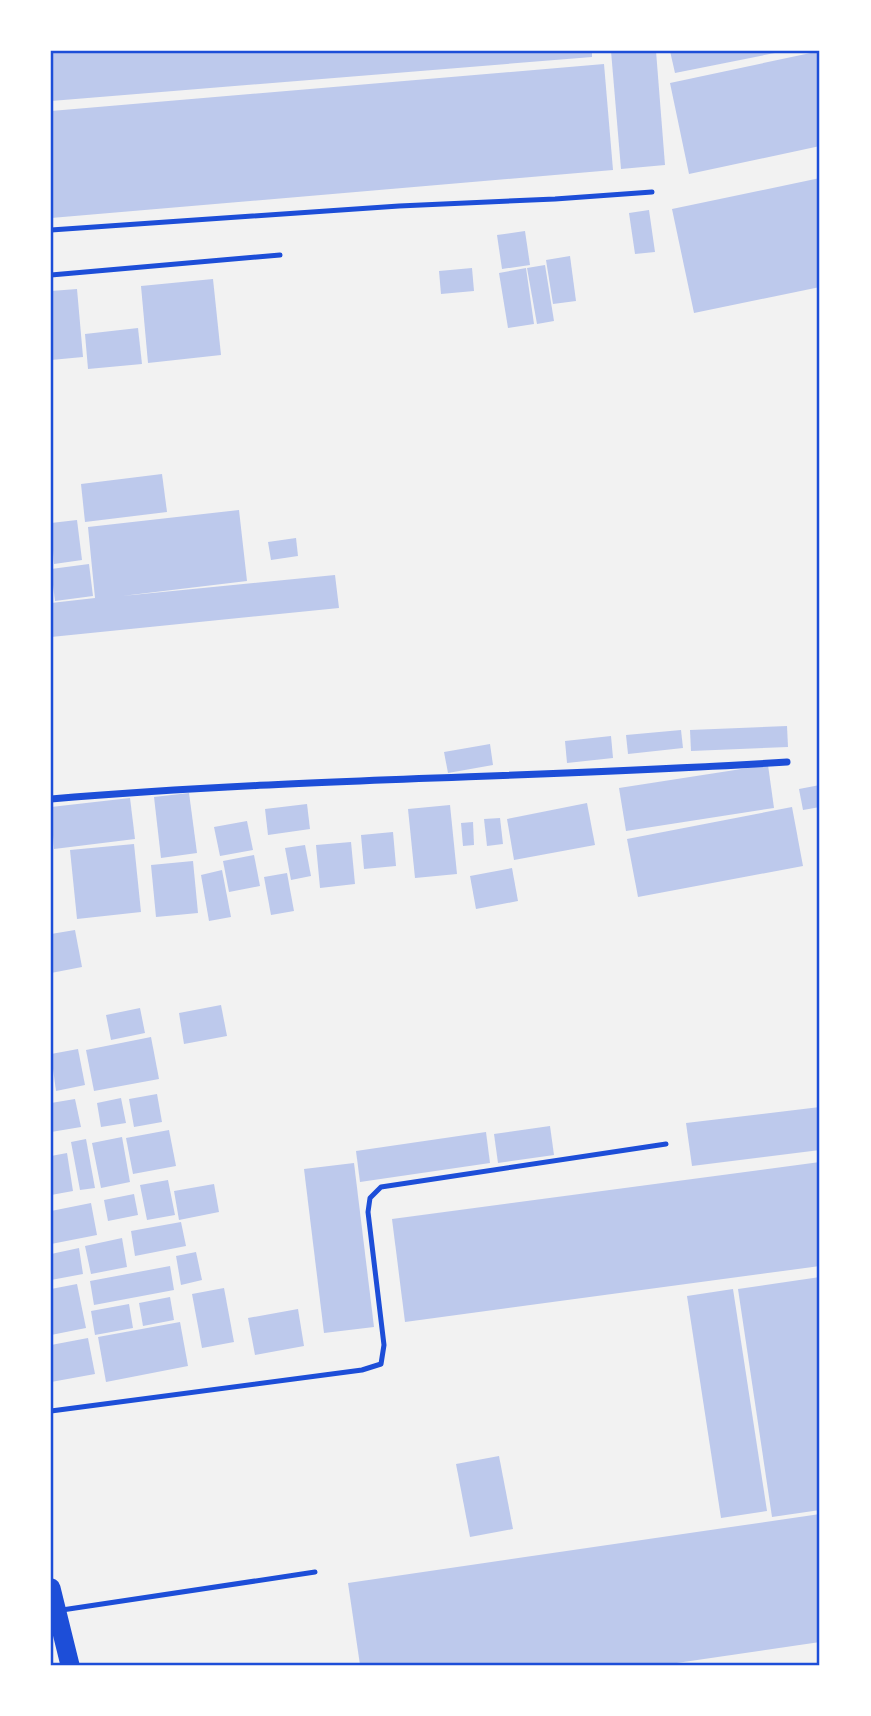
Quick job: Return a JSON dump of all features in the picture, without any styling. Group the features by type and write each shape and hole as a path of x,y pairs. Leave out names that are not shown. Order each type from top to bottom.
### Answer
{"highway":[{"path":"51,1588 71,1665"}],"street":[{"path":"51,799 301,783 679,769 787,762"}],"lane":[{"path":"51,230 399,206 546,200 652,191"},
{"path":"51,275 279,255"},
{"path":"51,1411 349,1372 381,1364 384,1345 368,1212 370,1198 380,1187 666,1144"},
{"path":"56,1611 315,1572"}],"building":[{"path":"51,51 592,51 592,57 51,101"},
{"path":"611,51 656,51 665,165 621,169"},
{"path":"670,51 780,51 780,52 675,73"},
{"path":"820,51 820,146 689,174 670,83"},
{"path":"604,64 613,170 51,218 51,111"},
{"path":"820,178 820,287 694,313 672,209"},
{"path":"649,210 655,252 635,254 629,213"},
{"path":"525,231 530,265 502,269 497,235"},
{"path":"570,256 576,301 553,304 546,260"},
{"path":"545,265 554,321 537,324 527,268"},
{"path":"472,268 474,291 441,294 439,271"},
{"path":"526,268 534,324 508,328 499,273"},
{"path":"213,279 221,355 148,363 141,286"},
{"path":"77,289 83,357 51,360 51,291"},
{"path":"138,328 142,364 88,369 85,334"},
{"path":"162,474 167,512 85,522 81,484"},
{"path":"239,510 247,581 122,596 335,575 339,608 51,637 51,603 95,598 88,527"},
{"path":"77,520 82,560 54,564 51,523"},
{"path":"296,538 298,556 271,560 268,542"},
{"path":"89,564 93,596 55,601 51,569"},
{"path":"787,726 788,747 691,751 690,730"},
{"path":"681,730 683,748 628,754 626,735"},
{"path":"611,736 613,758 567,763 565,741"},
{"path":"490,744 493,765 448,773 444,752"},
{"path":"768,765 774,808 626,831 619,788"},
{"path":"820,785 820,807 803,810 799,789"},
{"path":"189,793 197,853 161,858 154,797"},
{"path":"130,798 135,839 54,849 51,807"},
{"path":"587,803 595,845 514,860 507,819"},
{"path":"307,804 310,829 268,835 265,809"},
{"path":"450,805 457,874 415,878 408,809"},
{"path":"792,807 803,866 638,897 627,839"},
{"path":"500,818 503,844 487,846 484,819"},
{"path":"247,821 253,850 220,856 214,827"},
{"path":"473,822 474,845 463,846 461,823"},
{"path":"393,832 396,866 364,869 361,835"},
{"path":"351,842 355,884 320,888 316,845"},
{"path":"134,844 141,912 77,919 70,850"},
{"path":"305,845 311,876 291,880 285,848"},
{"path":"254,855 260,886 229,892 223,861"},
{"path":"193,861 198,913 156,917 151,865"},
{"path":"512,868 518,901 476,909 470,876"},
{"path":"222,870 231,917 209,921 201,875"},
{"path":"287,873 294,911 271,915 264,877"},
{"path":"75,930 82,967 51,973 51,934"},
{"path":"221,1005 227,1036 184,1044 179,1013"},
{"path":"140,1008 145,1033 111,1040 106,1015"},
{"path":"151,1037 159,1079 94,1091 86,1050"},
{"path":"78,1049 85,1085 56,1091 51,1054"},
{"path":"157,1094 162,1122 134,1127 129,1099"},
{"path":"121,1098 126,1123 101,1127 97,1103"},
{"path":"75,1099 81,1127 51,1132 51,1103"},
{"path":"820,1107 820,1150 692,1166 686,1123"},
{"path":"550,1126 554,1155 498,1163 494,1134"},
{"path":"169,1130 176,1166 133,1174 126,1138"},
{"path":"486,1132 490,1163 360,1182 356,1151"},
{"path":"122,1137 130,1182 101,1188 92,1143"},
{"path":"86,1139 95,1188 80,1190 71,1142"},
{"path":"67,1153 73,1191 51,1195 51,1156"},
{"path":"820,1162 820,1266 405,1322 392,1219"},
{"path":"354,1163 374,1327 324,1333 304,1169"},
{"path":"168,1180 175,1215 147,1220 140,1185"},
{"path":"214,1184 219,1212 179,1220 174,1191"},
{"path":"134,1194 138,1215 108,1221 104,1200"},
{"path":"91,1203 97,1235 51,1244 51,1211"},
{"path":"181,1222 186,1246 135,1256 131,1231"},
{"path":"122,1238 127,1267 91,1274 85,1246"},
{"path":"79,1248 83,1274 51,1280 51,1254"},
{"path":"196,1252 202,1280 181,1285 176,1256"},
{"path":"170,1266 174,1290 94,1305 90,1281"},
{"path":"820,1277 820,1510 772,1517 738,1289"},
{"path":"77,1284 86,1328 51,1335 51,1289"},
{"path":"224,1288 234,1342 202,1348 192,1294"},
{"path":"733,1289 767,1511 721,1518 687,1296"},
{"path":"170,1297 174,1320 143,1326 139,1303"},
{"path":"129,1304 133,1328 95,1335 91,1311"},
{"path":"298,1309 304,1346 255,1355 248,1318"},
{"path":"180,1322 188,1366 106,1382 98,1337"},
{"path":"88,1338 95,1374 51,1382 51,1345"},
{"path":"499,1456 513,1529 470,1537 456,1464"},
{"path":"820,1514 820,1642 663,1665 360,1665 348,1583"}]}
